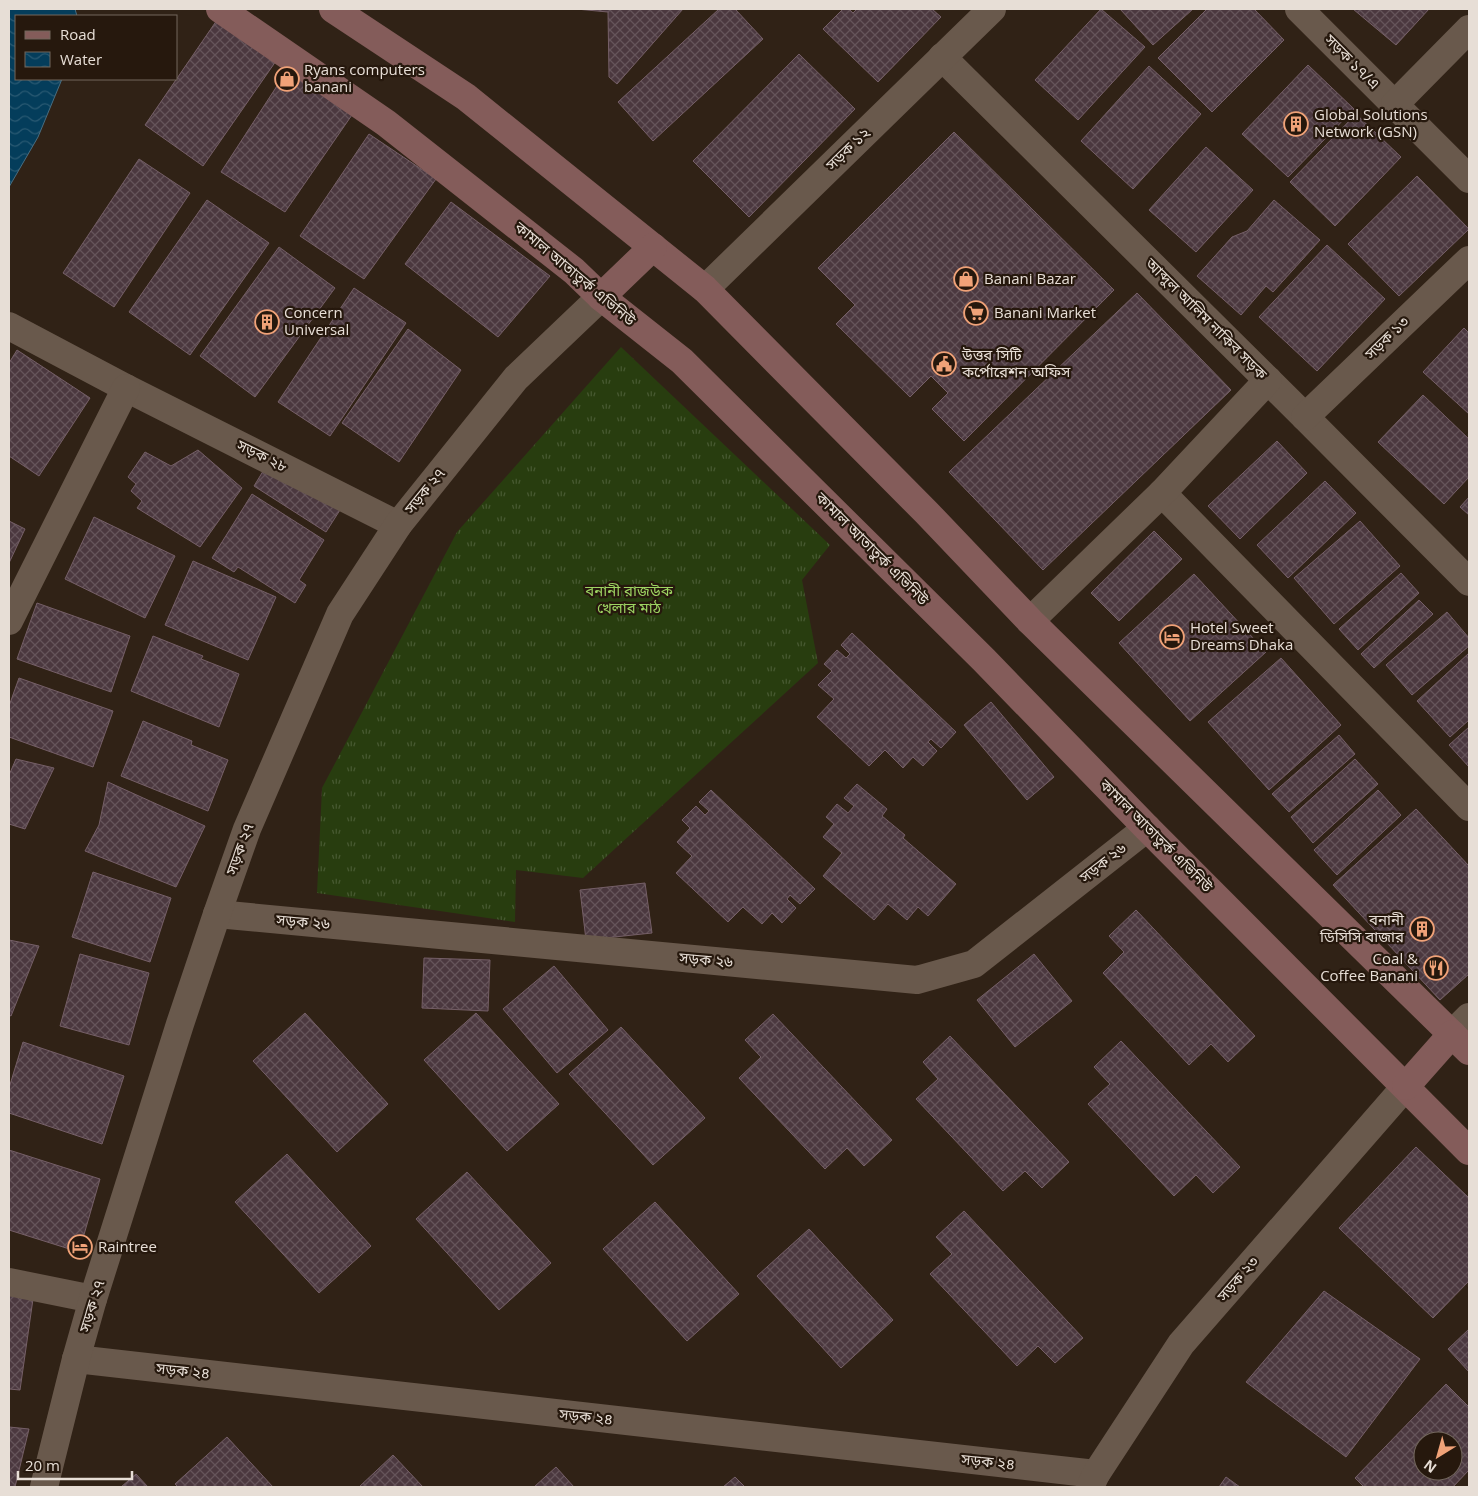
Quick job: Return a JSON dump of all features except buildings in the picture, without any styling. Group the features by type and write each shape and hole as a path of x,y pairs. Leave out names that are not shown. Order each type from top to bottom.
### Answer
{"main road":[{"name":"কামাল আতাতুর্ক এভিনিউ","path":"220,9 386,122 574,271 601,297 682,361 984,660 1147,828 1469,1151"},
{"path":"333,9 466,97 705,289 926,512 1030,622 1464,1034 1406,1086"},
{"path":"601,297 653,247"}],"street":[{"name":"সড়ক ১২","path":"705,289 992,9"},
{"name":"সড়ক ১৭/এ","path":"1299,9 1469,179"},
{"path":"1394,104 1469,29"},
{"name":"আব্দুল আলিম নাকিব সড়ক","path":"942,57 1305,416 1469,582"},
{"name":"সড়ক ১৩","path":"1305,416 1469,260"},
{"name":"সড়ক ২৭","path":"44,1487 76,1359 94,1299 180,1024 217,914 247,829 340,614 398,525 516,378 601,297"},
{"name":"সড়ক ২৮","path":"9,326 126,388 398,525"},
{"path":"1030,622 1162,493 1268,380"},
{"path":"9,621 126,388"},
{"path":"1162,493 1469,807"},
{"name":"সড়ক ২৬","path":"217,914 918,980 974,964 1147,828"},
{"name":"সড়ক ২৩","path":"1093,1481 1181,1344 1406,1086"},
{"path":"9,1282 94,1299"},
{"name":"সড়ক ২৪","path":"76,1359 1093,1481"}],"green space":[{"name":"বনানী রাজউক খেলার মাঠ","path":"621,347 830,545 802,580 818,663 583,878 516,870 515,922 317,893 322,788 457,532"}],"water":[{"path":"9,9 75,9 77,15 15,15 15,80 62,80 38,137 9,187"}],"place":[{"name":"Ryans computers banani","path":"287,79"},
{"name":"Global Solutions Network (GSN)","path":"1296,124"},
{"name":"Banani Bazar","path":"966,279"},
{"name":"Banani Market","path":"976,313"},
{"name":"Concern Universal","path":"267,322"},
{"name":"উত্তর সিটি কর্পোরেশন অফিস","path":"944,364"},
{"name":"Hotel Sweet Dreams Dhaka","path":"1172,637"},
{"name":"বনানী ডিসিসি বাজার","path":"1422,929"},
{"name":"Coal & Coffee Banani","path":"1436,968"},
{"name":"Raintree","path":"80,1247"}]}
